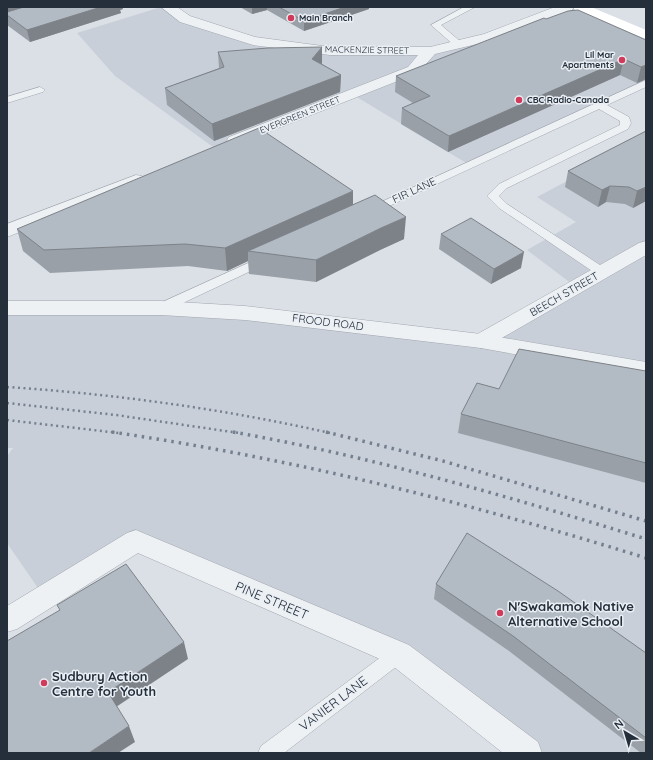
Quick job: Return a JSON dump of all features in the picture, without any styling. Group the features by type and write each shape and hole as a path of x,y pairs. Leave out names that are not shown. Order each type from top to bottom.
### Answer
{"main road":[{"path":"580,7 646,35"}],"street":[{"name":"MACKENZIE STREET","path":"168,7 185,19 253,41 330,51 430,51 489,37 567,7"},
{"name":"EVERGREEN STREET","path":"220,146 413,70 430,51"},
{"path":"7,231 147,175"},
{"name":"BEECH STREET","path":"481,341 646,247"},
{"name":"FROOD ROAD","path":"7,308 161,308 246,313 481,341 646,370"},
{"name":"PINE STREET","path":"7,620 136,541 399,654 527,753"}],"lane":[{"path":"458,44 435,25 471,7"},
{"name":"FIR LANE","path":"358,216 646,83"},
{"path":"7,100 40,90"},
{"path":"600,105 625,119 626,123 624,127 503,186 493,196 503,206 602,272"},
{"path":"161,308 274,255"},
{"name":"VANIER LANE","path":"268,753 399,654"}],"shaded area":[{"path":"165,7 251,42 329,52 432,52 567,7 580,7 640,33 616,43 625,72 646,82 468,164 350,93 213,147 115,76 77,33"},
{"path":"646,139 646,244 572,284 527,250 576,222 537,197"},
{"path":"646,249 646,753 536,753 397,647 135,537 42,594 7,543 7,456 13,448 7,448 7,312 158,313 244,318 481,346"}],"building":[{"path":"24,7 101,7 27,30 7,15 7,12"},
{"path":"279,7 345,7 304,21"},
{"path":"578,10 646,40 646,65 641,67 624,59 449,136 402,108 430,96 396,76 544,18 546,19 568,11"},
{"path":"322,47 312,59 341,75 212,124 165,88 224,67 218,52 268,48"},
{"path":"259,128 353,191 225,248 185,244 44,250 17,229"},
{"path":"646,131 646,187 637,191 629,187 610,186 602,190 568,171"},
{"path":"375,195 406,217 316,260 248,251"},
{"path":"471,218 524,252 494,269 441,234"},
{"path":"519,349 646,371 646,463 461,414 477,383 499,389"},
{"path":"467,533 558,591 646,653 646,738 513,636 436,584"},
{"path":"126,564 184,642 108,692 129,726 89,753 7,753 7,641 60,610 57,605"}],"railway":[{"path":"7,387 129,398 210,410 290,424 330,433"},
{"path":"7,403 116,415 236,433"},
{"path":"7,420 116,433"},
{"path":"112,432 116,433"},
{"path":"326,432 443,461 646,521"},
{"path":"116,433 248,455 382,484 514,519 646,558"},
{"path":"236,433 338,453 441,479 646,539"}],"place":[{"name":"Main Branch","path":"291,18"},
{"name":"Lil Mar Apartments","path":"622,60"},
{"name":"CBC Radio-Canada","path":"519,100"},
{"name":"N'Swakamok Native Alternative School","path":"500,613"},
{"name":"Sudbury Action Centre for Youth","path":"44,683"}]}
